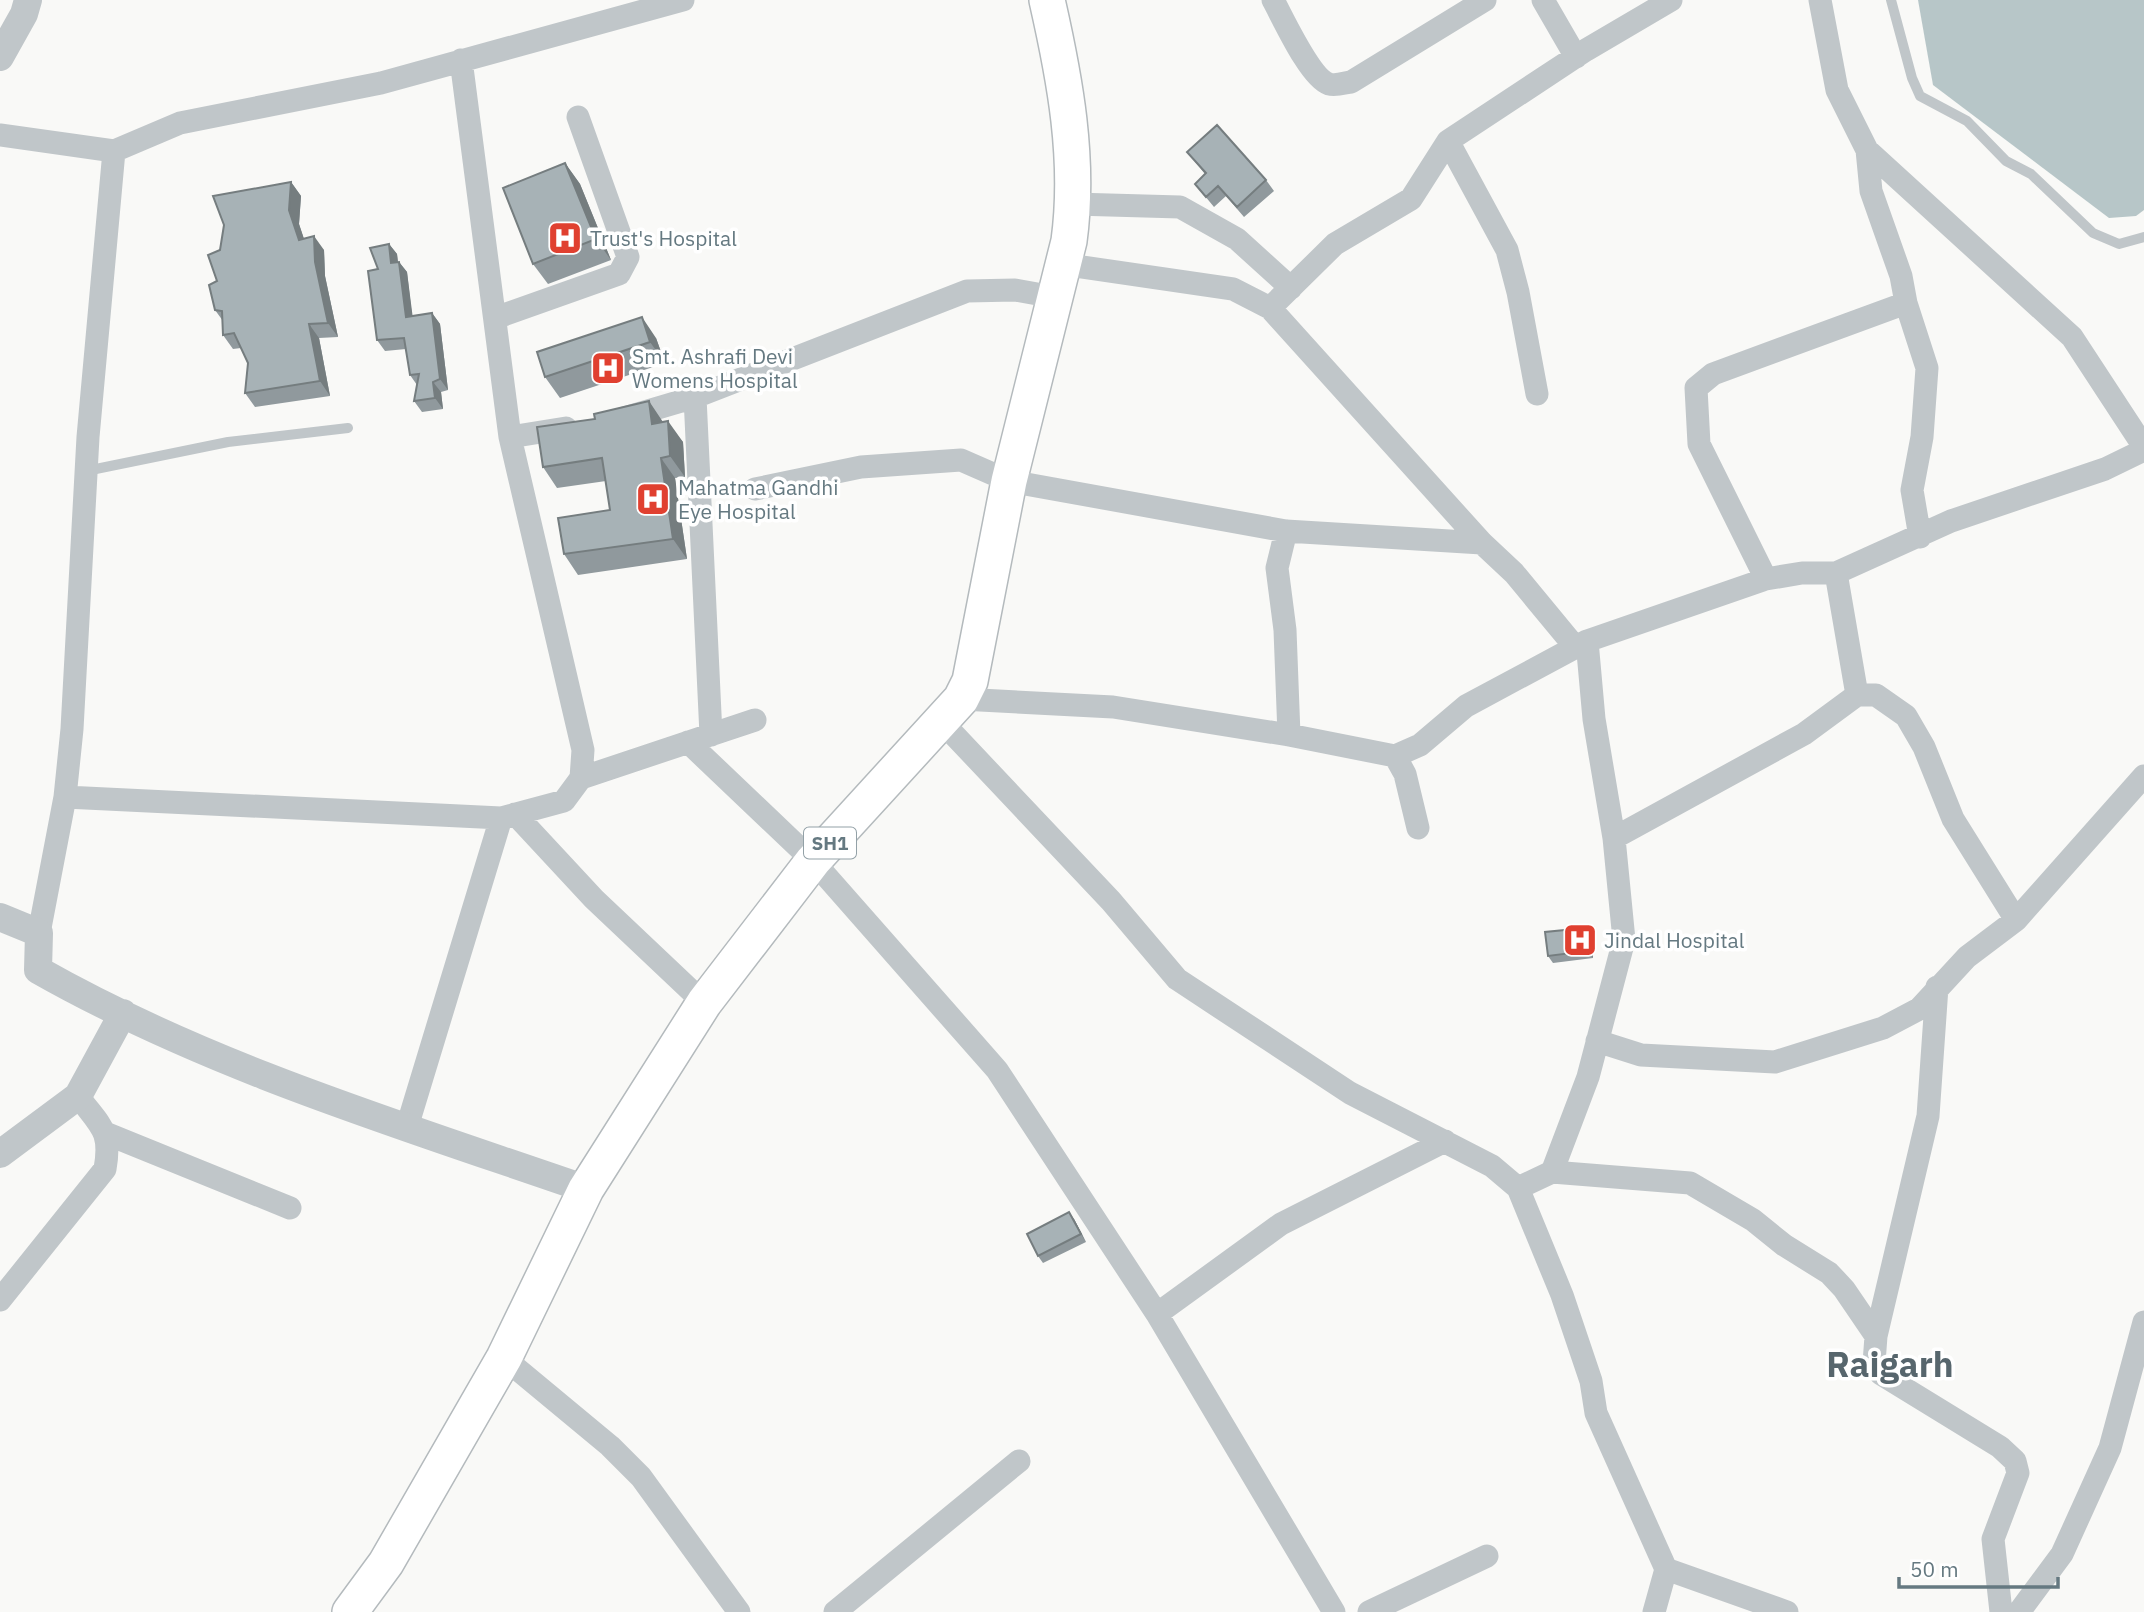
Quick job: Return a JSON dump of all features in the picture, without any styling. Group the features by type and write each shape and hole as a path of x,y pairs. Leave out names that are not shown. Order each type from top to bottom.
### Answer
{"main road":[{"name":"SH1","path":"351,1612 386,1563 505,1358 586,1189 704,1003 813,861 951,710 970,681 979,650 1009,481 1074,204 1069,115 1046,0"}],"street":[{"path":"0,57 24,14 28,0"},
{"path":"0,135 114,151 180,123 382,83 683,0"},
{"path":"1273,0 1312,70 1326,83 1333,85 1351,82 1485,0"},
{"path":"1543,0 1576,57"},
{"path":"1270,308 1335,244 1411,199 1448,141 1576,57 1671,0"},
{"path":"1820,0 1837,90 1867,150 1871,191 1901,276 1906,303 1927,368 1922,437 1912,490 1920,537"},
{"path":"65,797 508,816 565,802 581,778 583,750 510,437 461,60"},
{"path":"495,318 619,274 627,264 628,257 578,117"},
{"path":"1448,141 1507,250 1518,292 1537,394"},
{"path":"951,710 1113,707 1289,734 1395,756 1420,745 1466,706 1582,645 1766,579 1802,573 1836,573 1951,521 2105,469 2144,448 2072,337 1867,150"},
{"path":"114,151 86,471 65,797 39,933 38,970 220,1058 586,1189"},
{"path":"1074,204 1181,207 1237,239 1291,288"},
{"path":"510,437 599,423 695,397 967,291 1015,290 1058,281 1233,289 1270,308 1482,542 1582,645 1614,838 1625,940 1588,1077 1552,1172"},
{"path":"1766,579 1699,444 1696,388 1713,374 1906,303"},
{"path":"695,397 711,735"},
{"path":"755,489 861,467 928,460 961,460 1009,481 1286,531 1482,542"},
{"path":"1286,531 1277,568 1286,630 1289,734"},
{"path":"1836,573 1857,695"},
{"path":"1614,838 1804,734 1857,695 1876,695 1906,716 1924,747 1953,819 2016,920"},
{"path":"951,710 1177,979 1350,1093 1492,1166 1518,1188 1562,1295 1591,1381 1595,1413 1666,1569 1654,1612"},
{"path":"581,778 755,720"},
{"path":"688,742 813,861 998,1070 1157,1314 1334,1612"},
{"path":"1395,756 1405,774 1419,828"},
{"path":"1597,1041 1641,1055 1775,1062 1883,1028 1919,1009 1967,957 2016,920 2144,776"},
{"path":"508,816 704,1003"},
{"path":"407,1127 508,816"},
{"path":"0,916 39,933"},
{"path":"1937,988 1928,1116 1876,1336 1874,1363 1881,1374 2000,1447 2015,1461 2018,1473 1993,1539 1993,1562 2001,1612"},
{"path":"0,1154 78,1096 123,1013"},
{"path":"0,1300 105,1169 109,1146 105,1133 78,1096"},
{"path":"105,1133 290,1208"},
{"path":"1157,1314 1281,1224 1445,1141"},
{"path":"1518,1188 1552,1172 1690,1183 1753,1220 1784,1245 1829,1273 1844,1289 1876,1336"},
{"path":"2019,1612 2062,1553 2110,1448 2144,1322"},
{"path":"505,1358 641,1477 739,1612"},
{"path":"835,1612 1019,1461"},
{"path":"1369,1612 1488,1556"},
{"path":"1666,1569 1787,1612"}],"lane":[{"path":"1891,0 1912,78 1920,96 1967,121 2006,161 2031,174 2093,233 2119,244 2144,237"},
{"path":"86,471 228,442 348,428"}],"shaded area":[{"path":"1918,0 2144,0 2144,210 2136,216 2109,218 1933,85"}],"building":[{"path":"1217,125 1266,180 1237,207 1218,186 1206,197 1195,184 1206,173 1187,152"},
{"path":"565,163 596,239 533,264 503,188"},
{"path":"291,182 289,210 299,240 314,236 315,262 328,323 309,324 320,381 245,393 248,363 234,333 223,335 222,311 215,310 209,285 217,281 208,255 220,250 224,225 213,196"},
{"path":"389,244 391,263 399,262 406,317 432,313 440,379 433,382 435,398 414,401 419,374 410,375 404,338 377,340 368,271 378,269 370,248"},
{"path":"642,317 650,342 545,377 537,352"},
{"path":"649,401 652,424 668,421 670,456 661,458 673,539 564,554 558,518 610,510 602,458 543,467 537,427 595,419 594,414"},
{"path":"1585,928 1588,951 1548,956 1545,932"},
{"path":"1069,1212 1081,1234 1038,1256 1027,1234"}],"place":[{"name":"Trust's Hospital","path":"565,238"},
{"name":"Smt. Ashrafi Devi Womens Hospital","path":"608,368"},
{"name":"Mahatma Gandhi Eye Hospital","path":"653,499"},
{"name":"Jindal Hospital","path":"1580,940"}],"district":[{"name":"Raigarh","path":"1890,1364"}]}
